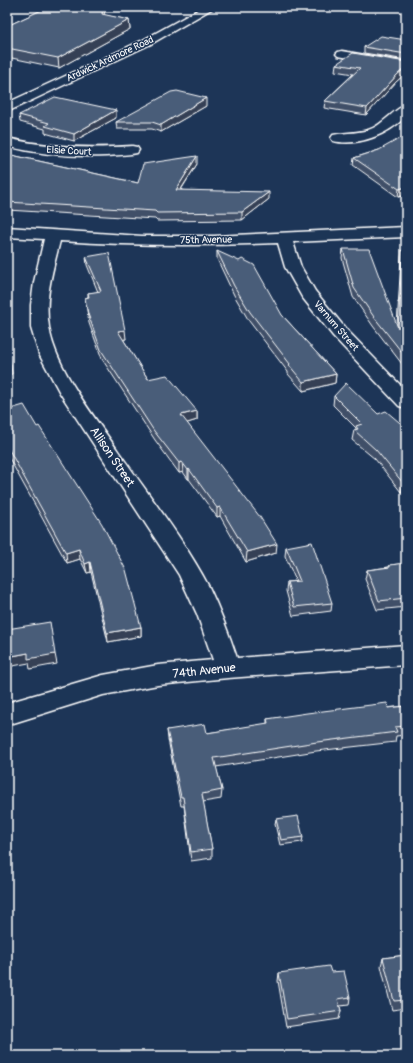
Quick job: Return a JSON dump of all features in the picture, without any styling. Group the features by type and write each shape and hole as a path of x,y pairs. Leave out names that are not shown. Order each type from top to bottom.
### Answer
{"street":[{"name":"Ardwick Ardmore Road","path":"7,108 147,42 210,7"},
{"path":"342,54 406,65"},
{"path":"338,138 352,138 374,134 392,124 406,110"},
{"name":"Elsie Court","path":"7,142 28,148 62,152 85,153 132,150"},
{"name":"75th Avenue","path":"7,232 142,241 214,241 406,232"},
{"name":"Allison Street","path":"53,236 44,276 39,311 40,330 47,351 65,387 184,564 210,616 228,668"},
{"name":"Varnum Street","path":"284,238 293,267 308,292 339,332 406,402"},
{"name":"74th Avenue","path":"7,714 103,685 158,675 228,668 406,655"}],"building":[{"path":"48,7 103,7 102,14 129,20 58,58 7,48 7,26"},
{"path":"381,36 406,40 406,54 364,47"},
{"path":"353,53 406,62 406,67 367,108 325,101 360,68 336,64"},
{"path":"177,91 206,98 161,125 152,122 116,122 171,92"},
{"path":"55,97 116,110 74,134 45,126 49,123 19,115"},
{"path":"406,135 406,187 399,189 354,158 379,150"},
{"path":"7,154 138,183 143,164 197,156 176,190 269,192 242,212 157,213 155,211 7,202"},
{"path":"343,249 369,249 398,328 400,298 406,305 406,354 404,355 374,317 354,288"},
{"path":"402,250 406,250 406,292 400,295"},
{"path":"217,251 239,261 242,259 254,265 282,315 336,374 303,382 250,312 234,286"},
{"path":"109,253 125,330 118,331 148,379 167,375 197,411 181,415 260,517 277,544 247,552 220,507 217,508 189,469 188,470 182,462 179,463 154,431 101,350 88,314 85,298 89,297 88,293 101,291 86,257"},
{"path":"7,347 11,365 7,366"},
{"path":"346,383 378,414 386,411 406,428 406,482 403,483 376,450 354,430 358,429 356,426 362,424 334,396"},
{"path":"24,405 102,524 126,570 141,627 107,633 90,562 85,564 79,549 66,553 8,448 7,449 7,410"},
{"path":"312,542 332,603 294,607 287,582 300,581 286,547"},
{"path":"406,563 406,598 379,601 367,570"},
{"path":"50,622 55,654 28,659 28,653 7,657 7,629"},
{"path":"387,703 388,708 406,706 406,726 395,727 397,732 317,742 214,758 222,790 202,794 212,849 191,852 183,797 181,797 167,730 205,724 207,733 268,723 267,719"},
{"path":"298,816 303,837 281,840 276,819"},
{"path":"406,955 406,1000 394,1001 383,958"},
{"path":"329,966 331,972 344,971 350,997 338,999 341,1011 287,1019 279,973"}]}
